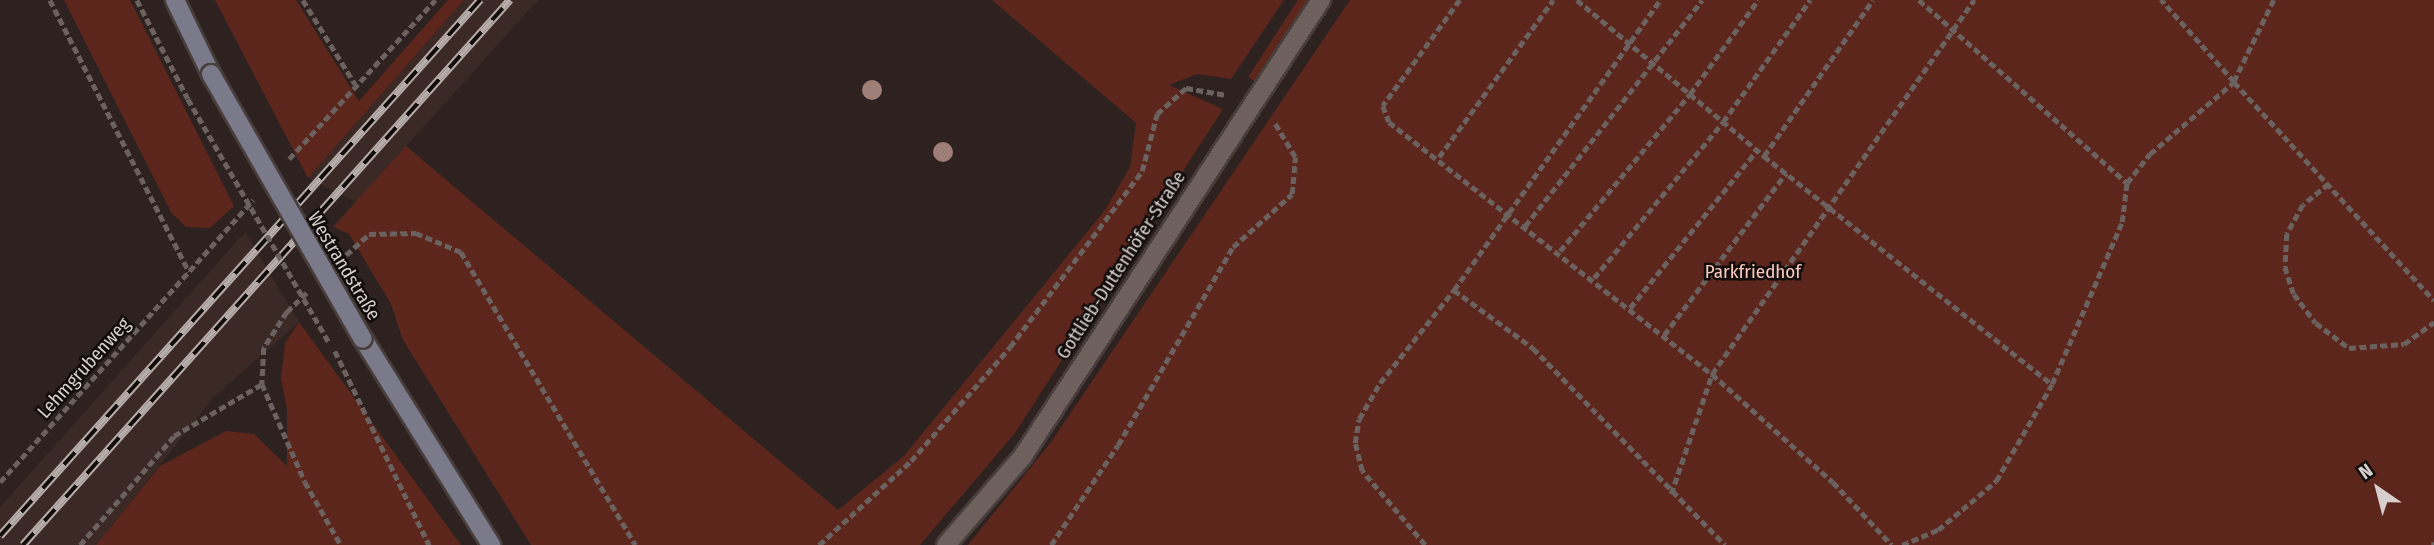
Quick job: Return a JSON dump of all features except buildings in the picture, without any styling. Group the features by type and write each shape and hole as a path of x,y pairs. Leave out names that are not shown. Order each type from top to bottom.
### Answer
{"main road":[{"name":"Westrandstraße","path":"175,0 211,74 363,339 491,545"}],"street":[{"name":"Gottlieb-Duttenhöfer-Straße","path":"946,545 1023,456 1252,101 1321,0"}],"path":[{"name":"Lehmgrubenweg","path":"0,482 189,272 50,0"},
{"path":"137,0 188,99 334,350 429,545"},
{"path":"303,0 355,84 435,0"},
{"path":"1460,0 1383,106 1389,122 1439,157 1507,214 1560,251 1712,374 1833,482 1892,545"},
{"path":"1439,157 1553,0"},
{"path":"1577,0 1764,156 2052,384"},
{"path":"1425,545 1362,471 1355,443 1359,419 1380,383 1454,290 1660,0"},
{"path":"1525,226 1655,65 1702,0"},
{"path":"1560,251 1690,94 1758,0"},
{"path":"1594,278 1723,122 1811,0"},
{"path":"1764,156 1873,0"},
{"path":"1919,0 2127,183"},
{"path":"1671,494 1712,374 1974,0"},
{"path":"2161,0 2434,300"},
{"path":"1902,545 1938,530 1996,481 2052,384 2122,222 2127,183 2150,154 2234,82 2274,0"},
{"path":"818,545 911,461 1019,336 1142,171 1157,114 1186,88 1252,101 1273,121 1295,157 1292,194 1233,247 1118,444 1051,545"},
{"path":"1630,308 1757,150"},
{"path":"1664,335 1786,173"},
{"path":"2329,184 2303,205 2287,234 2285,267 2294,294 2316,323 2349,348 2404,344 2434,323"},
{"path":"342,260 369,234 416,233 461,253 636,545"},
{"path":"314,286 287,312 264,348 262,384 305,482 341,545"},
{"path":"1454,290 1533,348 1671,494 1725,545"},
{"path":"80,545 174,436 262,384"}],"shaded area":[{"path":"464,0 538,0 356,202 308,178"},
{"path":"245,232 299,322 214,397 96,545 0,545 0,507"}],"green space":[{"path":"64,0 130,0 234,206 210,228 186,227 171,212"},
{"path":"215,0 296,0 359,101 448,0 464,0 308,178"},
{"path":"992,0 1284,0 1231,79 1197,74 1169,85 1223,109 1015,433 920,545 531,545 403,340 391,304 349,234 333,227 406,146 838,510 904,456 1105,210 1130,167 1136,123"},
{"path":"1298,0 1313,0 1258,83 1248,77"},
{"name":"Parkfriedhof","path":"1350,0 2434,0 2434,545 968,545 1051,442"},
{"path":"299,322 461,545 96,545 160,466 226,431 254,434 287,466 287,409 281,379 285,343"}],"railway":[{"path":"0,536 480,0"},
{"path":"23,545 510,0"}]}
